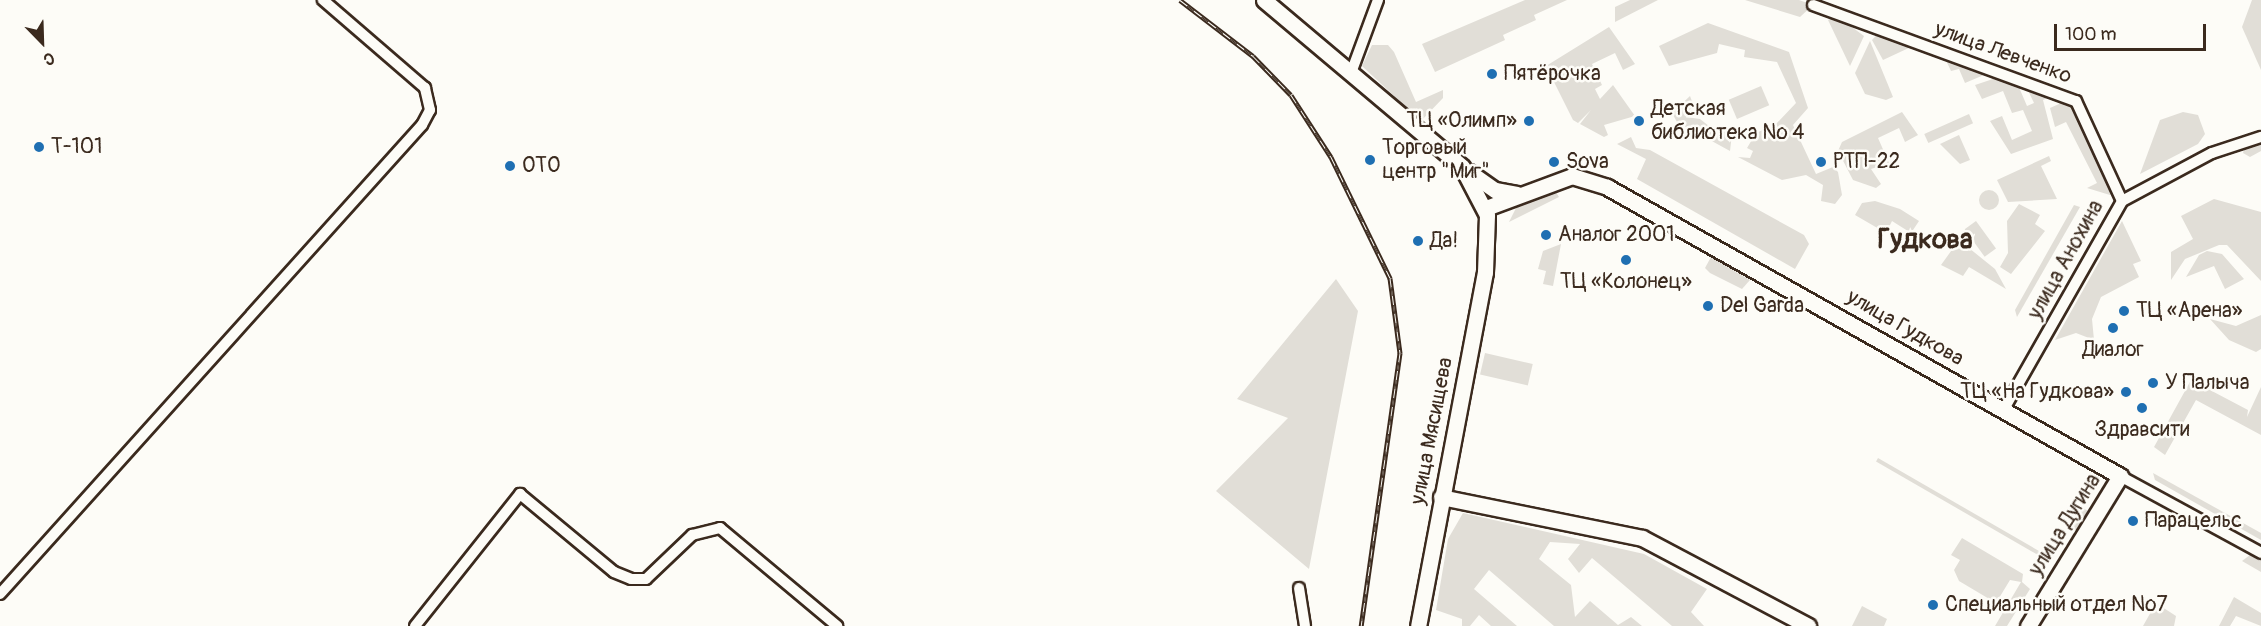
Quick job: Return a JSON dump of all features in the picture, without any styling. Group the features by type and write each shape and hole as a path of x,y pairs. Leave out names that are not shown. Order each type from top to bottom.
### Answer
{"main road":[{"path":"1264,0 1462,167 1495,190 1520,194"},
{"path":"1462,167 1486,208 1489,245"},
{"name":"улица Гудкова","path":"1486,208 1572,176 1607,187 2120,476"},
{"name":"улица Гудкова","path":"1489,245 1501,214 1520,194"},
{"name":"улица Мясищева","path":"1418,626 1489,245"},
{"name":"улица Дугина","path":"2028,626 2120,476"},
{"path":"1442,497 1641,538 1808,626"}],"street":[{"path":"0,594 422,125 430,110 425,88 323,0"},
{"path":"1351,73 1378,0"},
{"name":"улица Левченко","path":"1813,5 2076,101 2122,201"},
{"name":"улица Анохина","path":"2004,409 2122,201 2212,153 2261,137"},
{"name":"улица Гудкова","path":"2120,476 2261,554"},
{"path":"414,626 520,494 614,572 631,579 646,579 692,535 720,528 837,626"},
{"path":"1299,588 1305,626"}],"shaded area":[{"path":"1525,0 1567,0 1534,15 1536,20 1503,35 1505,40 1435,72 1422,44"},
{"path":"1630,0 1658,0 1615,22 1615,7"},
{"path":"1745,0 1799,0 1813,5 1800,17"},
{"path":"2252,0 2261,0 2261,70 2242,27"},
{"path":"1837,16 1864,36 1850,66 1828,20"},
{"path":"1708,23 1789,52 1808,108 1793,125 1816,174 1833,167 1838,172 1842,195 1835,204 1821,201 1823,185 1806,175 1782,180 1738,157 1750,158 1753,151 1747,148 1756,133 1776,124 1796,103 1777,62 1744,57 1745,50 1719,44 1717,53 1669,66 1659,46"},
{"path":"1609,27 1635,64 1623,70 1615,53 1592,64 1602,85 1595,89 1600,99 1613,85 1635,116 1604,125 1608,135 1604,137 1580,124 1591,110 1578,123 1573,120 1546,66"},
{"path":"1882,29 1913,46 1883,60 1872,40"},
{"path":"1870,41 1893,97 1886,100 1865,94 1855,73"},
{"path":"1372,45 1388,45 1394,52 1416,102 1443,90 1443,98 1421,121 1362,66"},
{"path":"1942,52 1991,72 1965,83 1959,69 1951,71"},
{"path":"2005,75 2015,78 2027,106 2034,103 2024,82 2057,94 2043,100 2053,139 2011,154 1990,121 2002,116 2012,140 2032,131 2023,110 2012,113 2003,91 1982,99 1975,85"},
{"path":"1761,86 1769,105 1737,119 1729,100"},
{"path":"1690,96 1693,104 1686,117 1700,119 1723,137 1724,129 1732,134 1730,151 1677,122 1672,113"},
{"path":"2070,99 2118,192 2110,195 2087,188 2097,183 2066,122 2055,127 2050,108"},
{"path":"1902,112 1918,135 1905,142 1899,128 1878,138 1889,163 1871,169 1881,184 1876,188 1853,180 1838,151 1842,142"},
{"path":"2183,112 2198,115 2205,134 2198,144 2140,174 2160,120"},
{"path":"1969,114 1973,123 1928,143 1924,134"},
{"path":"1959,135 1970,160 1960,164 1940,144"},
{"path":"1631,137 1636,148 1650,150 1804,235 1809,244 1795,269 1637,179 1646,159 1617,144"},
{"path":"2261,139 2261,151 2250,157 2243,153 2245,146"},
{"path":"2049,156 2051,161 2041,166 2057,199 2008,202 1997,180"},
{"path":"1553,187 1559,197 1509,222 1519,202"},
{"path":"1989,190 1996,193 1999,200 1996,207 1989,210 1982,207 1979,200 1982,193"},
{"path":"2214,199 2261,212 2261,281 2227,245 2219,245 2185,259 2171,280 2171,252 2193,239 2181,216"},
{"path":"1875,201 1900,209 1919,221 1911,233 1892,221 1886,233 1855,215 1862,203"},
{"path":"2019,204 2040,215 2035,224 2045,231 2011,274 2000,267 2008,253 2007,221"},
{"path":"2074,205 2080,207 2017,317 2015,310"},
{"path":"1976,221 1996,249 1985,257 1965,229"},
{"path":"2122,221 2141,261 2133,264 2139,277 2101,297 2092,319 2094,340 2076,333 2055,340"},
{"path":"1959,240 1995,269 2006,289 1969,267 1963,276 1941,265"},
{"path":"1561,244 1553,286 1543,284 1546,271 1538,269 1543,251"},
{"path":"2207,251 2222,254 2244,279 2225,289 2214,266 2186,277 2199,255"},
{"path":"1711,257 1750,280 1742,289 1710,273 1705,268"},
{"path":"1336,279 1358,311 1309,569 1216,491 1288,418 1237,399"},
{"path":"2261,315 2261,349 2256,352 2229,340 2210,319 2236,326"},
{"path":"1485,353 1533,364 1528,385 1480,374"},
{"path":"2191,380 2248,410 2247,417 2261,387 2261,435 2196,400 2165,455 2154,447"},
{"path":"1878,458 2049,557 2047,560 1876,461"},
{"path":"2153,473 2261,533 2261,540 2155,480"},
{"path":"2081,507 2092,513 2075,532 2071,523"},
{"path":"1463,513 1644,554 1707,589 1691,612 1704,626 1672,626 1592,558 1579,573 1568,559 1580,544 1550,542 1539,559 1571,585 1575,617 1590,601 1618,625 1631,617 1642,626 1554,626 1489,570 1474,589 1517,626 1491,626 1479,615 1470,626 1462,626 1462,619 1436,610 1448,539"},
{"path":"1962,538 2023,574 2022,582 2030,589 2007,626 1995,626 2021,582 2010,580 1996,603 1959,581 1954,570 1960,560 1951,555"},
{"path":"2250,555 2261,561 2261,572 2242,561"},
{"path":"2234,597 2261,613 2261,626 2236,616 2230,626 2219,626"},
{"path":"2156,603 2176,616 2174,626 2143,626"},
{"path":"1862,606 1887,619 1884,626 1852,626"}],"railway":[{"path":"1180,0 1253,56 1291,95 1331,157 1390,278 1400,353 1361,626"}],"place":[{"name":"Пятёрочка","path":"1492,74"},
{"name":"ТЦ «Олимп»","path":"1529,121"},
{"name":"Детская библиотека № 4","path":"1639,121"},
{"name":"Т-101","path":"39,147"},
{"name":"Торговый центр \"Миг\"","path":"1370,160"},
{"name":"Sova","path":"1554,162"},
{"name":"РТП-22","path":"1821,162"},
{"name":"ОТО","path":"510,166"},
{"name":"Аналог 2001","path":"1546,235"},
{"name":"Да!","path":"1418,241"},
{"name":"ТЦ «Колонец»","path":"1626,260"},
{"name":"Del Garda","path":"1708,306"},
{"name":"ТЦ «Арена»","path":"2124,311"},
{"name":"Диалог","path":"2113,328"},
{"name":"У Палыча","path":"2153,383"},
{"name":"ТЦ «На Гудкова»","path":"2126,392"},
{"name":"Здравсити","path":"2142,408"},
{"name":"Парацельс","path":"2133,521"},
{"name":"Специальный отдел №7","path":"1933,605"}],"district":[{"name":"Гудкова","path":"1925,240"}]}
